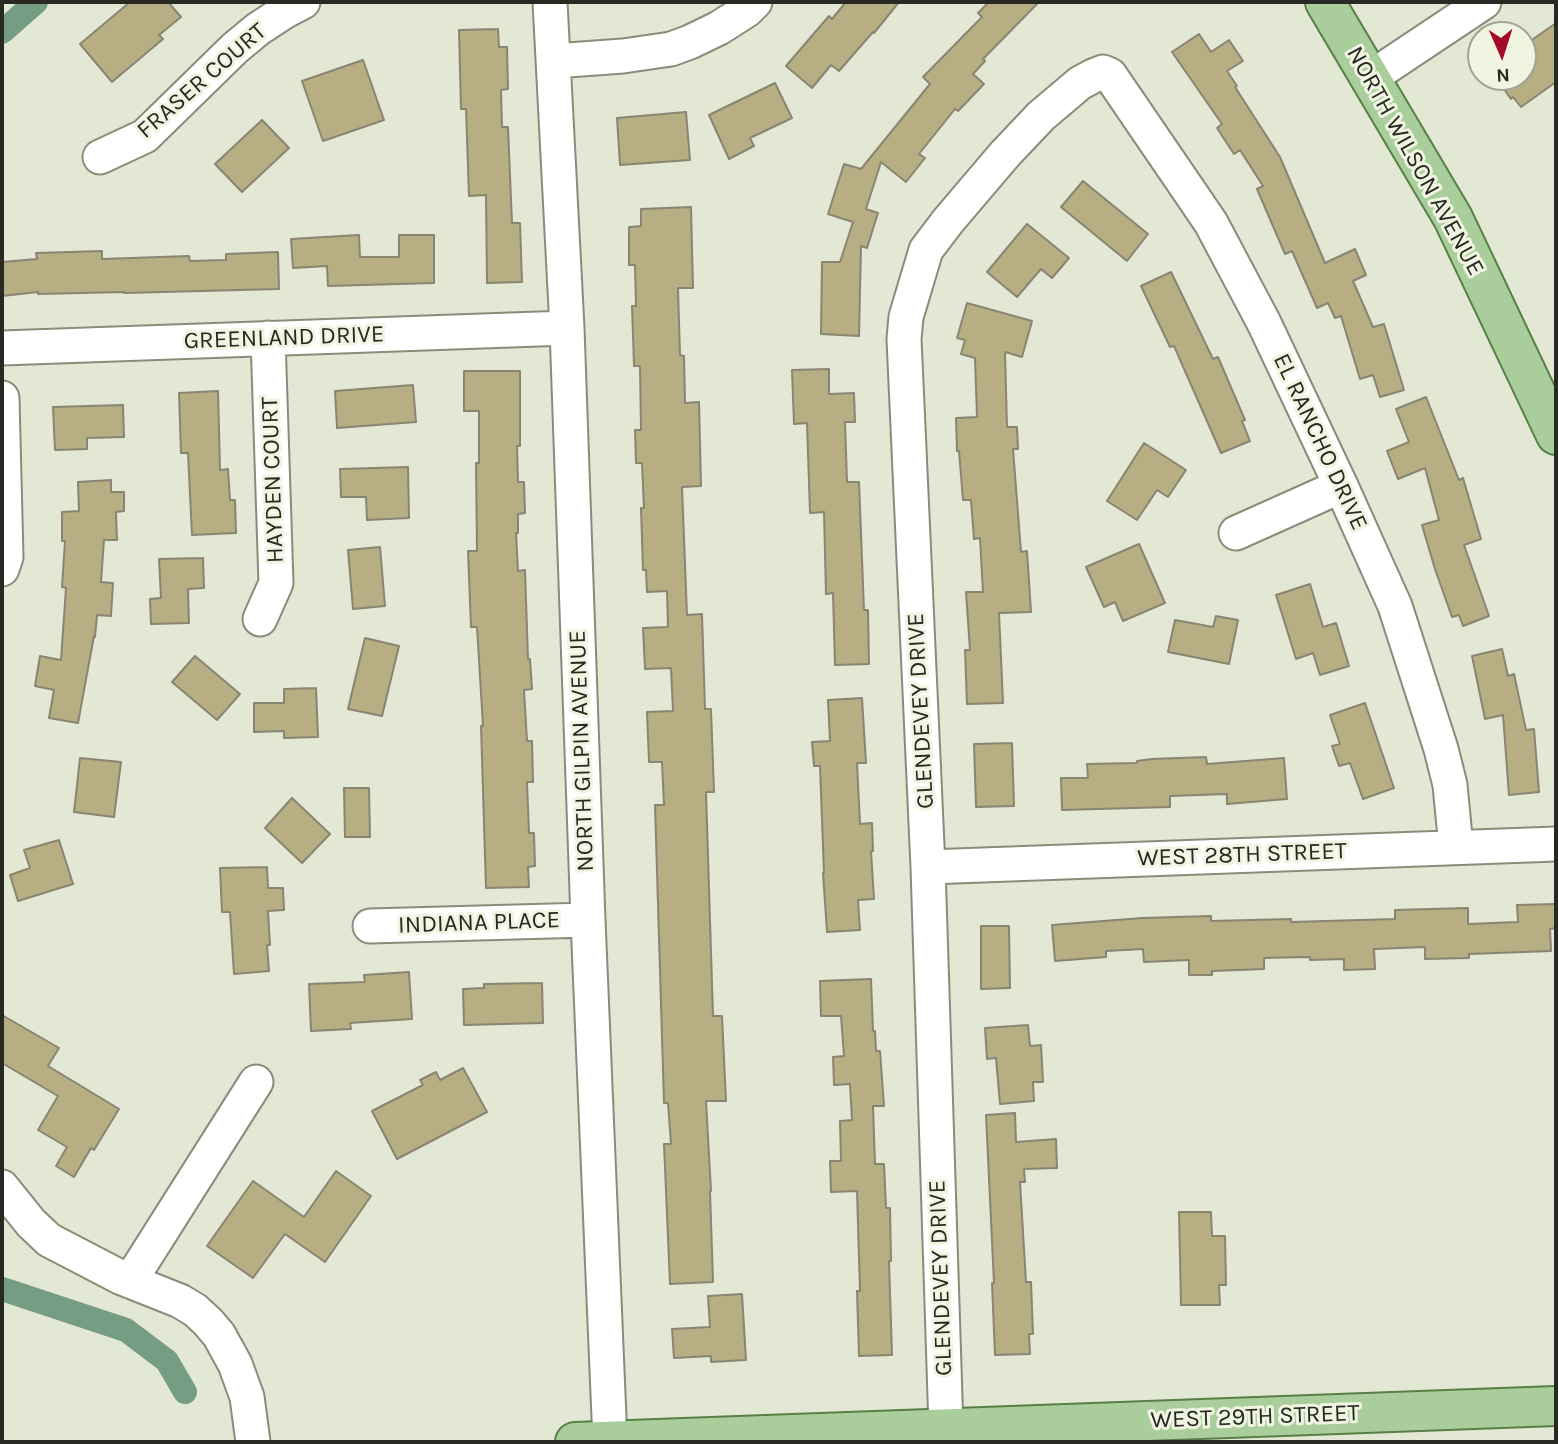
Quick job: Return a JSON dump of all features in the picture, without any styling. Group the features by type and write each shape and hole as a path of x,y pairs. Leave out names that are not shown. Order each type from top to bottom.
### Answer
{"main road":[{"name":"NORTH WILSON AVENUE","path":"1325,2 1453,218 1556,435"},
{"name":"WEST 29TH STREET","path":"593,1441 963,1433 1556,1406"}],"street":[{"name":"FRASER COURT","path":"100,157 145,136 250,36 303,2"},
{"name":"NORTH GILPIN AVENUE","path":"551,2 567,328 588,920 593,1441"},
{"path":"554,61 624,56 671,49 719,28 755,2"},
{"path":"1370,78 1443,13 1484,2"},
{"name":"EL RANCHO DRIVE","path":"1103,72 1110,75 1211,223 1264,323 1341,486 1395,606 1441,749 1450,785 1456,847"},
{"name":"GLENDEVEY DRIVE","path":"963,1433 928,867 905,353 906,317 926,250 948,221 1041,116 1080,83 1103,72"},
{"name":"GREENLAND DRIVE","path":"2,348 567,328"},
{"name":"HAYDEN COURT","path":"260,619 276,583 268,338"},
{"path":"2,398 6,558 2,569"},
{"path":"1236,533 1341,486"},
{"name":"WEST 28TH STREET","path":"928,867 1556,844"},
{"name":"INDIANA PLACE","path":"370,926 588,920"},
{"path":"130,1281 256,1082"},
{"path":"2,1186 31,1223 49,1240 195,1310 219,1335 235,1364 247,1397 253,1442"}],"building":[{"path":"130,2 168,2 181,17 159,35 163,39 112,82 80,44"},
{"path":"846,2 899,2 839,71 831,65 812,88 786,66 829,16 832,19"},
{"path":"989,2 1039,2 983,59 985,61 973,74 984,84 958,111 955,109 919,154 925,158 906,182 881,162 866,209 878,213 867,248 861,246 859,336 821,334 822,262 840,262 853,222 828,214 844,164 861,169 930,84 923,77 982,17 978,13"},
{"path":"1556,23 1556,82 1521,107 1505,91 1537,91 1537,36"},
{"path":"498,29 499,47 507,47 508,89 501,90 502,127 508,127 512,223 520,223 522,282 487,283 486,195 469,196 466,109 461,109 459,30"},
{"path":"1199,34 1211,52 1229,40 1243,61 1227,71 1280,157 1325,263 1355,249 1366,275 1353,281 1373,327 1384,324 1404,390 1380,397 1373,375 1360,379 1341,316 1335,318 1328,303 1317,308 1292,251 1285,254 1257,189 1263,186 1240,150 1234,154 1217,128 1222,124 1172,52"},
{"path":"363,60 384,120 323,141 302,81"},
{"path":"775,83 792,118 750,138 754,146 729,159 709,115"},
{"path":"686,112 690,160 620,165 617,118"},
{"path":"262,120 289,148 242,192 215,164"},
{"path":"1083,181 1148,234 1127,261 1061,207"},
{"path":"691,207 693,288 678,288 680,355 684,356 685,403 699,402 701,486 682,487 687,615 702,614 705,709 711,709 714,792 706,792 713,1016 722,1016 726,1101 706,1101 713,1282 670,1284 664,1144 671,1144 668,1103 664,1103 655,805 664,805 662,762 649,762 647,712 673,711 671,668 645,669 643,628 668,627 667,591 647,592 646,570 643,570 642,463 636,463 635,430 641,430 640,366 634,366 632,306 636,306 635,265 629,265 629,227 641,226 641,209"},
{"path":"1027,224 1069,258 1052,278 1041,269 1017,297 987,272"},
{"path":"359,235 360,257 399,257 399,235 434,235 434,283 328,286 327,266 293,268 291,239"},
{"path":"102,251 102,259 189,256 190,261 226,260 226,254 278,252 279,289 38,292 2,296 2,262 37,259 36,253"},
{"path":"1171,272 1213,359 1218,357 1245,420 1242,421 1250,441 1221,453 1174,346 1170,347 1141,286"},
{"path":"967,303 1032,321 1022,357 1005,352 1007,427 1017,427 1018,449 1013,449 1021,552 1027,551 1031,612 999,613 1003,703 967,704 965,650 970,650 966,592 983,592 980,538 974,539 971,500 963,500 957,451 956,418 977,417 975,358 961,354 965,340 957,338"},
{"path":"829,369 829,394 854,393 855,422 845,422 847,482 859,482 869,664 835,665 833,593 826,594 824,512 810,513 807,423 794,424 792,370"},
{"path":"464,371 520,371 518,482 524,482 525,513 518,514 516,533 518,571 525,570 528,659 532,689 524,690 527,741 532,741 533,782 527,782 529,833 534,833 535,866 528,867 529,887 486,888 483,726 477,627 471,627 468,551 477,551 476,463 479,463 479,411 464,411"},
{"path":"413,385 416,422 337,428 335,391"},
{"path":"218,391 220,470 228,469 230,500 235,500 236,533 192,535 188,453 181,453 179,393"},
{"path":"1426,397 1459,480 1463,478 1481,539 1464,545 1489,616 1463,626 1459,615 1452,617 1422,525 1439,520 1425,468 1398,479 1387,451 1409,442 1396,409"},
{"path":"123,405 124,437 87,438 87,449 55,450 53,407"},
{"path":"1144,443 1186,470 1168,497 1157,490 1137,520 1107,501"},
{"path":"408,467 409,518 367,520 366,497 341,497 340,469"},
{"path":"111,480 111,492 124,492 124,511 116,512 117,540 104,540 101,582 113,583 111,616 97,615 78,723 49,718 54,690 35,686 40,656 61,660 66,588 62,587 65,541 62,541 62,512 79,511 78,482"},
{"path":"1139,544 1165,603 1123,621 1115,602 1104,607 1086,567"},
{"path":"380,547 385,606 353,609 348,550"},
{"path":"203,558 204,588 188,589 189,623 151,624 150,599 161,598 159,559"},
{"path":"1310,584 1323,627 1336,623 1349,666 1320,675 1313,653 1296,659 1276,595"},
{"path":"1216,616 1238,620 1229,664 1168,652 1175,620 1213,627"},
{"path":"365,638 399,646 382,716 348,709"},
{"path":"1502,649 1508,676 1514,674 1526,730 1534,729 1539,792 1509,795 1503,715 1485,719 1472,656"},
{"path":"195,656 240,694 217,720 172,682"},
{"path":"316,688 318,737 284,738 284,731 254,732 254,703 284,703 284,689"},
{"path":"862,698 866,763 857,763 860,824 872,823 874,899 858,900 860,930 827,932 820,766 814,766 812,742 830,741 828,700"},
{"path":"1365,703 1394,788 1363,799 1350,763 1339,766 1332,746 1340,744 1330,715"},
{"path":"1012,743 1014,806 976,807 974,744"},
{"path":"1206,757 1207,764 1284,758 1287,799 1227,804 1227,794 1170,796 1170,807 1062,810 1061,778 1088,778 1087,764"},
{"path":"80,758 121,762 114,817 74,812"},
{"path":"344,788 369,788 370,837 345,837"},
{"path":"292,798 330,834 302,863 265,828"},
{"path":"59,840 73,884 18,901 10,875 30,868 24,850"},
{"path":"267,867 268,888 283,888 284,910 268,911 269,971 234,974 230,912 222,912 220,868"},
{"path":"1556,904 1556,928 1550,929 1551,951 1469,954 1469,958 1425,959 1425,947 1374,949 1375,969 1344,970 1344,959 1264,958 1264,969 1212,971 1212,975 1189,975 1189,960 1144,962 1143,949 1106,951 1106,957 1055,961 1052,925 1211,916 1211,921 1395,919 1395,910 1468,908 1468,924 1518,922 1517,905"},
{"path":"981,926 1009,926 1010,988 981,989"},
{"path":"409,972 412,1019 350,1023 351,1029 311,1031 309,984 365,982 364,975"},
{"path":"871,979 873,1031 876,1051 880,1051 884,1106 873,1106 875,1164 884,1164 886,1208 890,1208 892,1355 859,1356 857,1191 831,1192 830,1161 841,1161 840,1121 852,1120 850,1084 834,1085 833,1057 844,1056 841,1016 821,1016 820,981"},
{"path":"542,983 543,1023 464,1025 463,989 484,988 484,984"},
{"path":"2,1015 59,1048 48,1066 119,1109 74,1177 56,1166 67,1147 38,1130 58,1096 2,1063"},
{"path":"1028,1025 1030,1046 1041,1045 1043,1082 1033,1082 1034,1101 1000,1104 996,1058 987,1059 985,1028"},
{"path":"463,1068 487,1112 397,1159 372,1111 423,1085 420,1080 436,1072 440,1080"},
{"path":"1015,1113 1016,1142 1056,1139 1057,1168 1024,1169 1025,1182 1020,1182 1026,1282 1031,1282 1033,1334 1029,1334 1030,1354 995,1355 986,1115"},
{"path":"336,1171 371,1196 325,1262 285,1234 253,1278 207,1246 253,1181 304,1217"},
{"path":"1179,1212 1211,1212 1212,1236 1225,1236 1226,1285 1219,1285 1220,1305 1181,1305"},
{"path":"742,1294 746,1360 711,1362 711,1356 674,1358 672,1329 710,1327 708,1296"}],"waterway":[{"path":"2,32 36,2"},
{"path":"2,1289 126,1330 167,1361 185,1392"}]}
